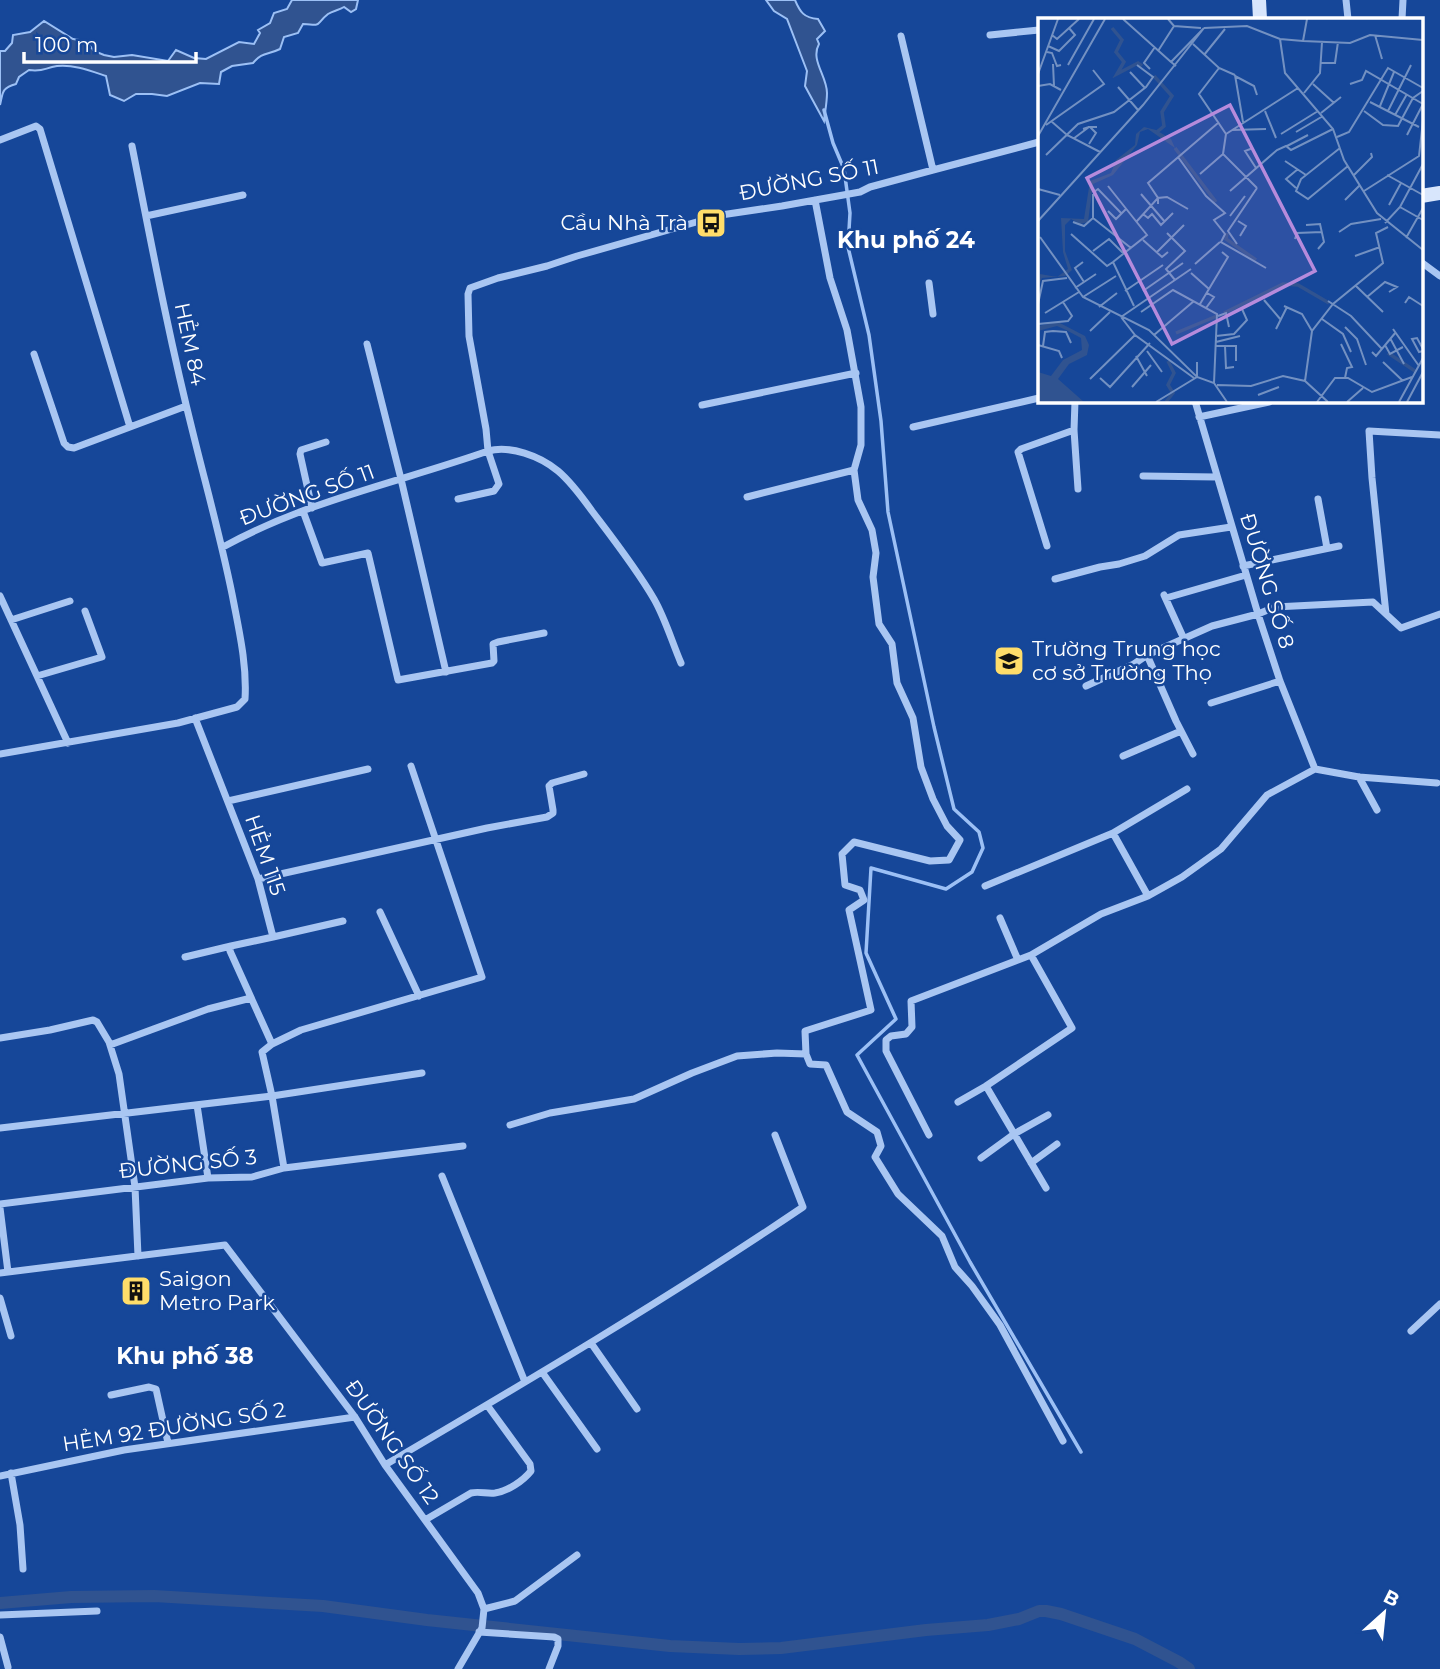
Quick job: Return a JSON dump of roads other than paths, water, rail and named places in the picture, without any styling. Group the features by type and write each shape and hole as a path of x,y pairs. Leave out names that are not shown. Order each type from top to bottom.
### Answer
{"street":[{"path":"1259,0 1260,18"},
{"path":"1346,0 1348,18"},
{"path":"1402,18 1403,0"},
{"path":"990,35 1038,30"},
{"path":"901,36 933,170"},
{"path":"0,140 36,126 40,129 130,427"},
{"name":"ĐƯỜNG SỐ 11","path":"0,754 178,723 237,707 245,699 247,678 223,547 303,510 488,451 469,336 470,288 721,215 859,192 1038,142"},
{"name":"HẺM 84","path":"132,146 172,348 223,547"},
{"path":"1422,196 1440,193"},
{"path":"146,216 243,195"},
{"path":"817,200 830,278 847,330 862,407 861,445 854,470 858,500 872,530 876,552 873,577 879,624 892,644 897,684 913,718 921,768 947,826 960,840 949,860 930,862 853,842 842,854 845,885 860,890 864,900 849,910 871,1010 805,1031 806,1054 810,1064 826,1065 847,1112 877,1132 881,1146 875,1157 898,1194 942,1236 956,1267 1000,1325 1063,1441"},
{"path":"1422,263 1440,276"},
{"path":"929,283 933,314"},
{"path":"367,344 446,672"},
{"path":"34,354 64,443 68,447 74,448 186,406"},
{"path":"702,405 856,373"},
{"path":"913,427 1038,398"},
{"path":"1075,402 1078,489"},
{"name":"ĐƯỜNG SỐ 8","path":"1195,402 1258,614 1280,681 1315,769"},
{"path":"1199,417 1269,402"},
{"path":"1047,546 1018,452 1074,430"},
{"path":"1386,615 1369,431 1440,435"},
{"path":"312,508 300,454 301,450 326,442"},
{"path":"458,499 498,488 488,451 503,449 531,456 559,471 622,550 655,601 681,663"},
{"path":"747,497 854,470"},
{"path":"1143,477 1216,477"},
{"path":"1318,499 1327,548"},
{"path":"303,510 321,563 368,553 398,680 492,663 493,644 544,633"},
{"path":"1055,579 1145,556 1179,535 1231,527"},
{"path":"1243,566 1339,546"},
{"path":"1184,639 1165,596 1246,575"},
{"path":"0,596 68,743"},
{"path":"11,620 70,601"},
{"name":"ĐƯỜNG SỐ 8","path":"1086,686 1212,626 1275,607 1373,603 1401,628 1440,614"},
{"path":"37,676 102,657 85,611"},
{"path":"1147,655 1193,754"},
{"path":"1211,703 1280,681"},
{"name":"HẺM 115","path":"195,719 258,879 272,937"},
{"path":"1124,756 1181,731"},
{"path":"284,1168 272,1096 261,1052 302,1030 482,977 411,766"},
{"path":"228,802 368,769"},
{"path":"929,1135 886,1051 887,1040 891,1036 906,1034 912,1027 911,1001 1031,955 1101,914 1148,896 1182,877 1221,849 1267,795 1315,769 1359,777 1437,783"},
{"path":"258,879 550,816 553,810 549,786 584,774"},
{"path":"1359,777 1377,810"},
{"path":"985,886 1113,833 1187,789"},
{"path":"1113,833 1148,896"},
{"path":"380,912 419,996"},
{"path":"1000,918 1018,960"},
{"path":"185,957 343,921"},
{"path":"231,946 230,950 272,1045"},
{"path":"958,1101 986,1086 1072,1028 1031,955"},
{"path":"110,1045 208,1009 251,998"},
{"path":"0,1038 93,1020 97,1022 110,1045 119,1074 135,1187 138,1256 4,1273 0,1206"},
{"path":"510,1125 550,1113 634,1100 737,1056 806,1054"},
{"path":"0,1128 272,1096 422,1073"},
{"path":"986,1086 1045,1188"},
{"path":"197,1105 208,1178"},
{"path":"981,1158 1014,1134 1048,1115"},
{"path":"385,1465 591,1343 803,1207 775,1135"},
{"path":"1031,1163 1057,1144"},
{"name":"ĐƯỜNG SỐ 3","path":"0,1206 208,1178 252,1177 284,1168 463,1146"},
{"path":"442,1176 525,1382"},
{"name":"ĐƯỜNG SỐ 12","path":"138,1256 225,1245 355,1417 385,1465 478,1593 484,1609"},
{"path":"0,1298 11,1336"},
{"path":"1411,1331 1440,1304"},
{"path":"591,1343 637,1409"},
{"path":"542,1372 597,1449"},
{"path":"111,1395 149,1387 156,1389 168,1443"},
{"path":"425,1520 471,1493 497,1493 506,1490 531,1471 530,1464 486,1405"},
{"name":"HẺM 92 ĐƯỜNG SỐ 2","path":"0,1476 124,1450 355,1417"},
{"path":"11,1473 20,1525 23,1569"},
{"path":"457,1669 480,1630 484,1609 515,1601 577,1555"},
{"path":"0,1615 97,1611"},
{"path":"480,1630 558,1639 549,1669"},
{"path":"0,1637 8,1667"}],"water":[{"path":"292,0 358,0 356,9 351,12 344,7 328,14 316,25 303,24 298,33 284,37 280,49 262,55 253,63 232,66 221,72 219,84 200,83 167,96 136,94 124,101 110,95 106,76 76,67 57,66 29,70 19,77 16,84 5,89 0,105 0,51 5,51 12,43 13,35 30,32 44,21 73,39 86,41 94,51 104,55 132,55 168,61 176,50 194,58 206,59 239,42 254,44 260,33 258,30 270,23 274,13 287,9"},
{"path":"766,0 795,0 803,14 818,19 825,31 817,39 819,44 816,56 826,87 824,121 805,86 807,71 787,19 774,11"}],"waterway":[{"path":"824,110 844,169 850,213 848,247 869,335 881,421 888,512 934,727 954,809 979,832 983,848 972,872 946,889 871,868 866,953 896,1019 857,1055 970,1262 1081,1452"},
{"path":"0,1603 71,1597 154,1596 323,1606 670,1646 739,1649 781,1648 988,1625 1046,1611 1135,1639 1189,1669"}],"place":[{"name":"Cầu Nhà Trà","path":"711,223"},
{"name":"Trường Trung học cơ sở Trường Thọ","path":"1009,661"},
{"name":"Saigon Metro Park","path":"136,1291"}],"district":[{"name":"Khu phố 24","path":"906,240"},
{"name":"Khu phố 38","path":"185,1356"}]}
